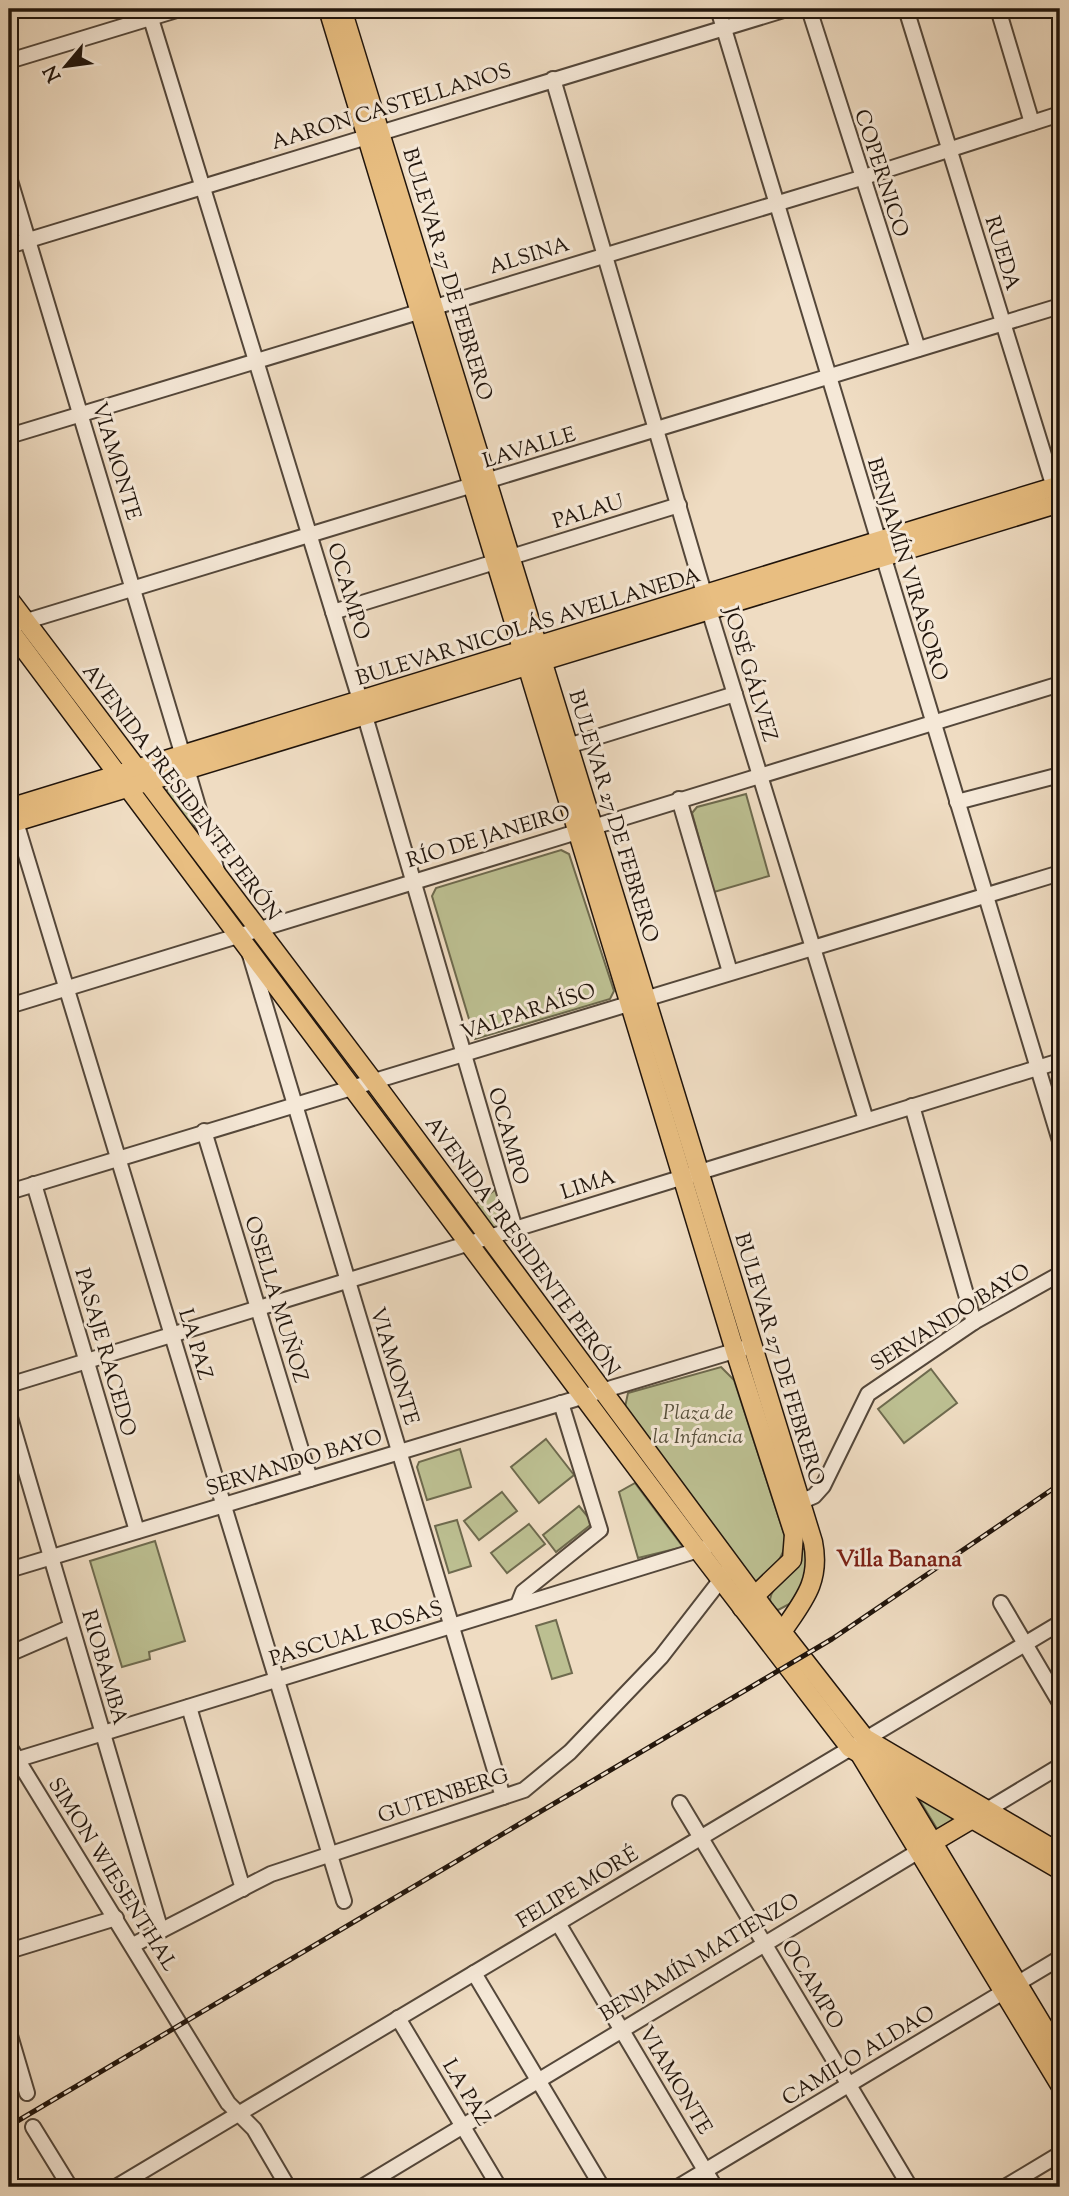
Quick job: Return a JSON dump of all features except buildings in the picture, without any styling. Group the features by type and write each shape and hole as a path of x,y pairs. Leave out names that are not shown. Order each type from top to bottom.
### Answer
{"main road":[{"name":"BULEVAR 27 DE FEBRERO","path":"328,9 373,133 427,309 690,1173 735,1351 793,1534 795,1548 792,1560 782,1573 749,1603"},
{"name":"BULEVAR 27 DE FEBRERO","path":"342,9 373,133"},
{"name":"BULEVAR NICOLÁS AVELLANEDA","path":"11,812 123,782 1059,497"},
{"name":"AVENIDA PRESIDENTE PERÓN","path":"9,599 14,626 123,782 355,1088 698,1550 726,1572 862,1745 890,1771 1060,1853"},
{"name":"AVENIDA PRESIDENTE PERÓN","path":"14,626 142,776 374,1082 716,1545 726,1572"},
{"name":"BULEVAR 27 DE FEBRERO","path":"533,657 569,746 585,828"},
{"name":"BULEVAR 27 DE FEBRERO","path":"690,1173 753,1345 816,1560 814,1581 782,1632"},
{"name":"AVENIDA PRESIDENTE PERÓN","path":"749,1603 782,1632 862,1745 980,1815 1060,1870"},
{"path":"862,1745 1011,1988 1060,2085"},
{"path":"890,1771 926,1846"},
{"name":"BENJAMÍN MATIENZO","path":"926,1846 980,1815"},
{"path":"1011,1988 1060,2054"}],"street":[{"path":"9,61 149,13 180,9"},
{"name":"BENJAMÍN VIRASORO","path":"718,9 1060,1141"},
{"name":"AARON CASTELLANOS","path":"9,246 786,9"},
{"name":"COPERNICO","path":"809,9 918,349"},
{"name":"RUEDA","path":"906,9 1059,497"},
{"path":"998,9 1032,123"},
{"name":"OCAMPO","path":"149,13 363,708 515,1229"},
{"name":"JOSÉ GÁLVEZ","path":"552,79 811,948 866,1120"},
{"name":"ALSINA","path":"9,436 776,201 861,178 1060,114"},
{"name":"VIAMONTE","path":"9,177 220,879"},
{"name":"LAVALLE","path":"14,626 1060,306"},
{"name":"PALAU","path":"333,612 679,505"},
{"name":"RÍO DE JANEIRO","path":"9,1006 243,941 256,929 1060,684"},
{"path":"569,746 735,694"},
{"path":"957,802 1060,775"},
{"path":"679,799 730,972"},
{"name":"LA PAZ","path":"11,812 344,1901"},
{"name":"VALPARAÍSO","path":"9,1192 294,1103 355,1088 637,999 1060,873"},
{"name":"VIAMONTE","path":"243,941 503,1797"},
{"name":"LIMA","path":"9,1385 1060,1061"},
{"path":"912,1106 974,1322"},
{"name":"OSELLA MUÑOZ","path":"204,1131 310,1479"},
{"name":"PASAJE RACEDO","path":"34,1184 137,1531"},
{"name":"SERVANDO BAYO","path":"800,1502 814,1496 823,1486 868,1394 974,1322 1060,1273"},
{"name":"SERVANDO BAYO","path":"9,1570 753,1345"},
{"path":"518,1605 523,1592 600,1530 561,1403"},
{"name":"RIOBAMBA","path":"9,1414 161,1931"},
{"name":"PASCUAL ROSAS","path":"13,1761 716,1545"},
{"name":"GUTENBERG","path":"133,1945 271,1874 524,1790 570,1752 661,1657 726,1572"},
{"path":"1001,1603 1060,1703"},
{"name":"FELIPE MORÉ","path":"117,2187 701,1837 862,1745 1060,1623"},
{"path":"9,1654 71,1627"},
{"path":"189,1707 243,1889"},
{"name":"SIMON WIESENTHAL","path":"9,1746 13,1761 116,1918 238,2114"},
{"name":"BENJAMÍN MATIENZO","path":"980,1815 1060,1766"},
{"name":"OCAMPO","path":"681,1803 910,2187"},
{"name":"BENJAMÍN MATIENZO","path":"362,2187 384,2182 463,2126 926,1846"},
{"path":"9,1951 116,1918"},
{"name":"VIAMONTE","path":"558,1923 715,2187"},
{"name":"CAMILO ALDAO","path":"678,2187 1060,1958"},
{"path":"474,1973 602,2187"},
{"name":"LA PAZ","path":"398,2018 499,2187"},
{"path":"9,2032 27,2093"},
{"path":"238,2114 254,2129 288,2187"},
{"path":"33,2127 70,2187"},
{"path":"1010,2186 1060,2154"}],"green space":[{"path":"174,785 183,788 197,837 167,796 166,791"},
{"path":"746,794 769,876 714,892 692,813 697,807"},
{"path":"561,850 569,854 614,991 610,999 475,1039 432,896 436,888"},
{"path":"499,1187 508,1222 503,1228 494,1230 472,1207"},
{"name":"Plaza de la Infancia","path":"721,1367 734,1380 786,1540 779,1559 756,1584 625,1407 628,1393"},
{"path":"931,1369 957,1403 904,1443 878,1409"},
{"path":"546,1439 574,1475 539,1503 511,1467"},
{"path":"460,1449 471,1487 427,1500 417,1467 419,1462"},
{"path":"635,1483 683,1547 638,1558 619,1492"},
{"path":"502,1492 517,1511 479,1540 464,1521"},
{"path":"579,1506 593,1523 556,1552 543,1535"},
{"path":"457,1520 471,1566 449,1573 435,1526"},
{"path":"529,1524 545,1544 507,1573 491,1553"},
{"path":"155,1541 185,1641 149,1652 150,1659 122,1667 90,1561"},
{"path":"802,1549 811,1549 812,1562 797,1600 778,1610 771,1606 770,1598 795,1567"},
{"path":"556,1620 572,1673 552,1679 536,1626"},
{"path":"917,1796 962,1821 939,1832"}],"railway":[{"path":"9,2126 832,1639 1060,1484"}],"district":[{"name":"Villa Banana","path":"899,1558"}]}
